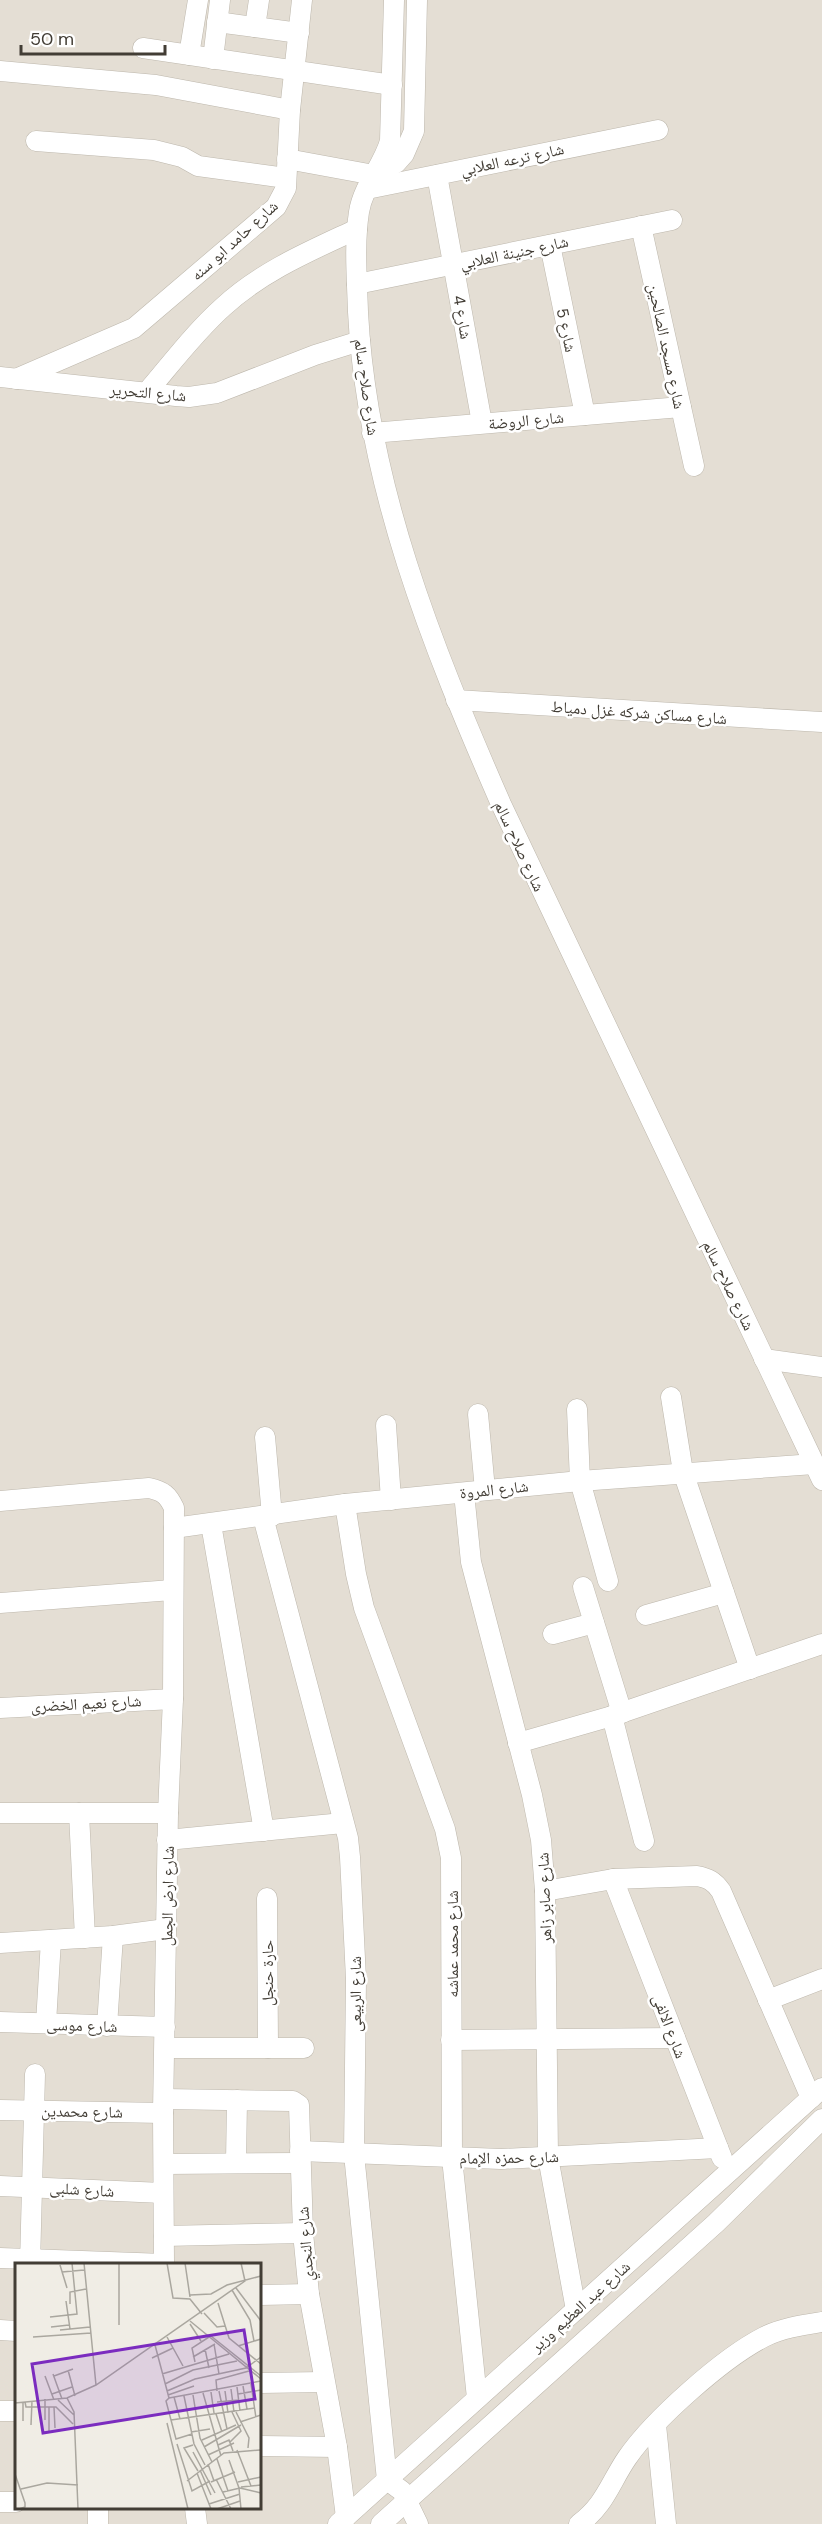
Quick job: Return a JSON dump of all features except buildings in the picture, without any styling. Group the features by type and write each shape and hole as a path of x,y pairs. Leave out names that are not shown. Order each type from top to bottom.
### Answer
{"street":[{"path":"189,55 198,0"},
{"path":"213,58 220,0"},
{"path":"255,27 260,0"},
{"name":"شارع حامد ابو سنه","path":"8,378 134,328 276,207 286,188 290,110 302,0"},
{"name":"شارع صلاح سالم","path":"394,0 390,141 387,153 370,182 360,209 357,229 360,341 372,433 388,504 456,700 552,915 818,1472"},
{"path":"36,141 154,150 182,157 198,166 286,169 370,182 396,163 404,154 414,131 417,0"},
{"path":"217,22 299,33"},
{"path":"143,48 392,85"},
{"path":"0,71 156,85 290,110"},
{"name":"شارع ترعه العلابي","path":"370,182 437,175 658,130"},
{"name":"شارع 4","path":"437,175 482,423"},
{"name":"شارع جنينة العلابي","path":"357,284 672,219"},
{"name":"شارع مسجد الصالحين","path":"641,226 694,466"},
{"path":"147,392 223,307 256,280 293,259 357,229"},
{"name":"شارع 5","path":"550,245 585,415"},
{"name":"شارع التحرير","path":"8,378 189,397 217,393 315,355 360,341"},
{"name":"شارع الروضة","path":"372,433 681,407"},
{"name":"شارع مساكن شركه غزل دمياط","path":"456,700 822,722"},
{"path":"764,1359 822,1367"},
{"path":"671,1397 684,1473 750,1669"},
{"path":"577,1409 580,1480 608,1581"},
{"path":"478,1414 485,1490"},
{"path":"386,1425 392,1500"},
{"name":"شارع الربيعى","path":"265,1437 267,1516 350,1857 356,1979 354,2154 387,2480"},
{"name":"شارع المروة","path":"174,1528 345,1504 580,1480 684,1473 818,1472"},
{"name":"شارع ارض الجمل","path":"0,1501 149,1488 161,1491 170,1498 174,1508 173,1699 167,1840 164,2263"},
{"name":"شارع صابر زاهر","path":"464,1492 471,1562 541,1840 545,1891 548,2157 576,2310"},
{"name":"شارع محمد عماشه","path":"345,1504 364,1608 445,1829 451,1858 453,1888 452,2158 477,2398"},
{"path":"211,1524 264,1831"},
{"path":"583,1587 617,1714 644,1841"},
{"path":"0,1603 172,1590"},
{"path":"646,1615 724,1593"},
{"path":"553,1634 594,1623"},
{"path":"518,1743 617,1714 822,1644"},
{"name":"شارع نعيم الخضرى","path":"0,1708 173,1699"},
{"path":"0,1813 168,1813"},
{"path":"79,1813 85,1938"},
{"path":"167,1840 343,1823"},
{"path":"545,1891 613,1879 697,1876 706,1877 715,1883 721,1891 768,2000 816,2093"},
{"name":"شارع الالفى","path":"613,1879 728,2173"},
{"name":"حارة حنجل","path":"267,1898 268,2048"},
{"path":"0,1943 113,1936 166,1929"},
{"path":"107,2026 113,1936"},
{"path":"46,2023 51,1940"},
{"path":"768,2000 822,1979"},
{"name":"شارع موسى","path":"0,2022 165,2027"},
{"path":"451,2040 675,2038"},
{"path":"165,2048 304,2048"},
{"path":"30,2262 35,2074"},
{"name":"شارع عبد العظيم وزير","path":"342,2520 816,2093"},
{"path":"236,2163 237,2100"},
{"name":"شارع النجدي","path":"164,2106 237,2100 296,2102 299,2105 303,2233 309,2294 323,2382 337,2447 342,2520"},
{"name":"شارع محمدين","path":"0,2110 164,2106"},
{"name":"شارع عبد العظيم وزير","path":"381,2524 716,2223 822,2119"},
{"name":"شارع حمزه الإمام","path":"164,2164 236,2163 354,2154 452,2158 548,2157 718,2148"},
{"name":"شارع شلبى","path":"0,2186 163,2193"},
{"path":"698,2200 696,2207 702,2219 716,2223"},
{"path":"667,2227 681,2234 685,2250"},
{"path":"164,2236 303,2233"},
{"path":"0,2258 30,2262 97,2263"},
{"path":"261,2295 309,2294"},
{"path":"579,2524 604,2500 626,2459 683,2397 745,2348 767,2336 822,2322"},
{"path":"0,2330 15,2331"},
{"path":"261,2383 323,2382"},
{"path":"656,2425 666,2524"},
{"path":"261,2446 337,2447"},
{"path":"413,2456 415,2469 424,2477 431,2478"},
{"path":"387,2480 399,2488 417,2524"},
{"path":"195,2509 197,2524"}],"shaded area":[{"path":"0,0 822,0 822,2524 0,2524"}]}
